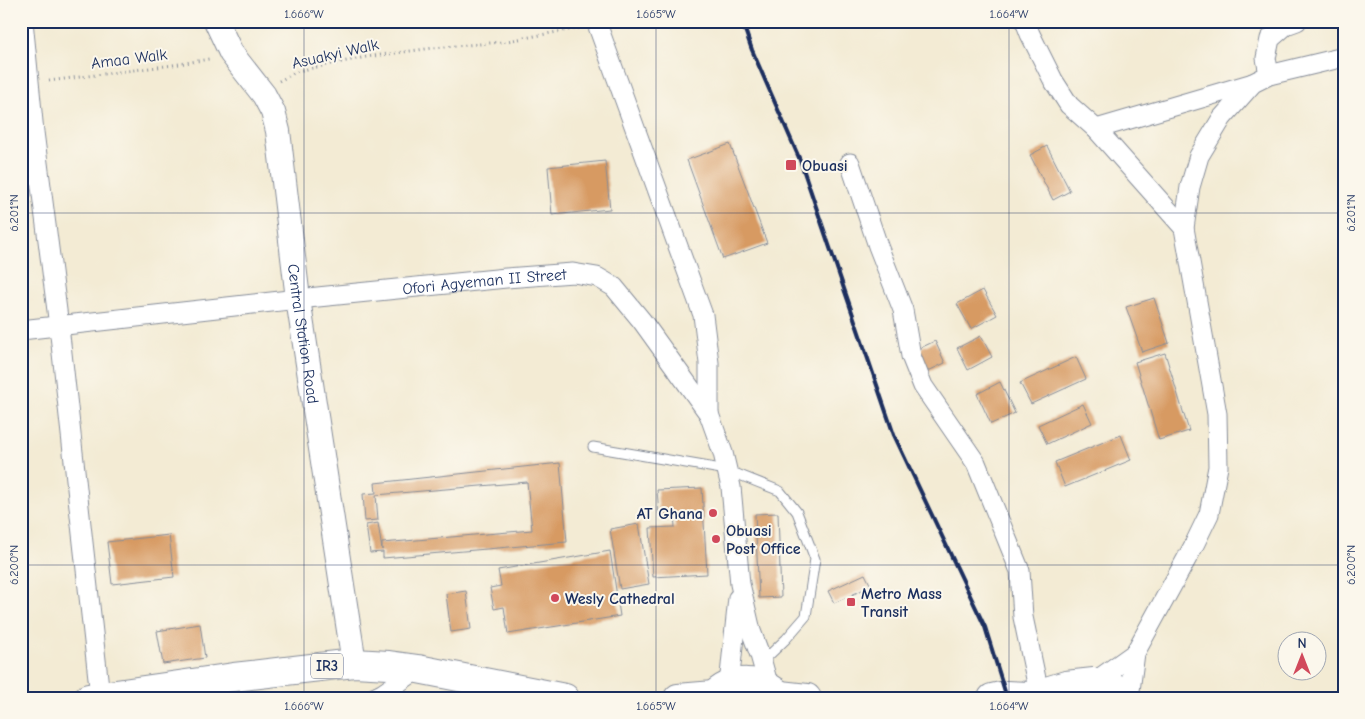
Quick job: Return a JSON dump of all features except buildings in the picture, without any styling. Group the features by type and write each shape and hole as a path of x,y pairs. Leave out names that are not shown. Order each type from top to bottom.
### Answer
{"main road":[{"name":"IR3","path":"94,697 234,677 354,663 418,668 565,698"},
{"path":"678,698 718,693 742,682 756,682 773,685 807,698"},
{"path":"992,698 1006,695 1034,695 1066,685 1090,690 1114,687 1127,698"}],"street":[{"path":"24,21 34,132 59,326 94,697"},
{"name":"Central Station Road","path":"216,21 232,54 260,90 273,112 278,131 298,299 354,663"},
{"path":"1026,21 1030,34 1053,80 1069,105 1096,129 1184,228"},
{"path":"1127,698 1134,653 1193,547 1209,514 1218,467 1217,414 1184,228 1190,187 1199,156 1222,118 1261,79 1270,39 1286,25 1297,21"},
{"path":"596,23 702,315 709,362 709,414"},
{"path":"1096,129 1261,79 1344,57"},
{"path":"850,163 878,246 903,310 911,356 923,386 976,462 1020,571 1023,617 1034,695"},
{"name":"Ofori Agyeman II Street","path":"21,330 298,299 573,273 596,277 614,287 642,321 709,414 723,453 731,487 740,584 751,631 773,685"},
{"name":"Ofori Agyeman II Street","path":"718,693 740,584"},
{"path":"1090,690 1134,653"},
{"path":"374,698 418,668"}],"lane":[{"path":"593,447 727,470 780,491 797,512 815,559 806,616 786,639 773,685"}],"path":[{"name":"Asuakyi Walk","path":"260,90 298,71 366,57 433,48 502,42 596,23"},
{"name":"Amaa Walk","path":"29,83 173,65 232,54"}],"railway":[{"path":"742,21 752,50 800,160 894,435 985,627 1007,698"}],"place":[{"name":"Obuasi","path":"791,165"},
{"name":"AT Ghana","path":"713,513"},
{"name":"Obuasi Post Office","path":"716,539"},
{"name":"Wesly Cathedral","path":"555,598"},
{"name":"Metro Mass Transit","path":"851,602"}]}
